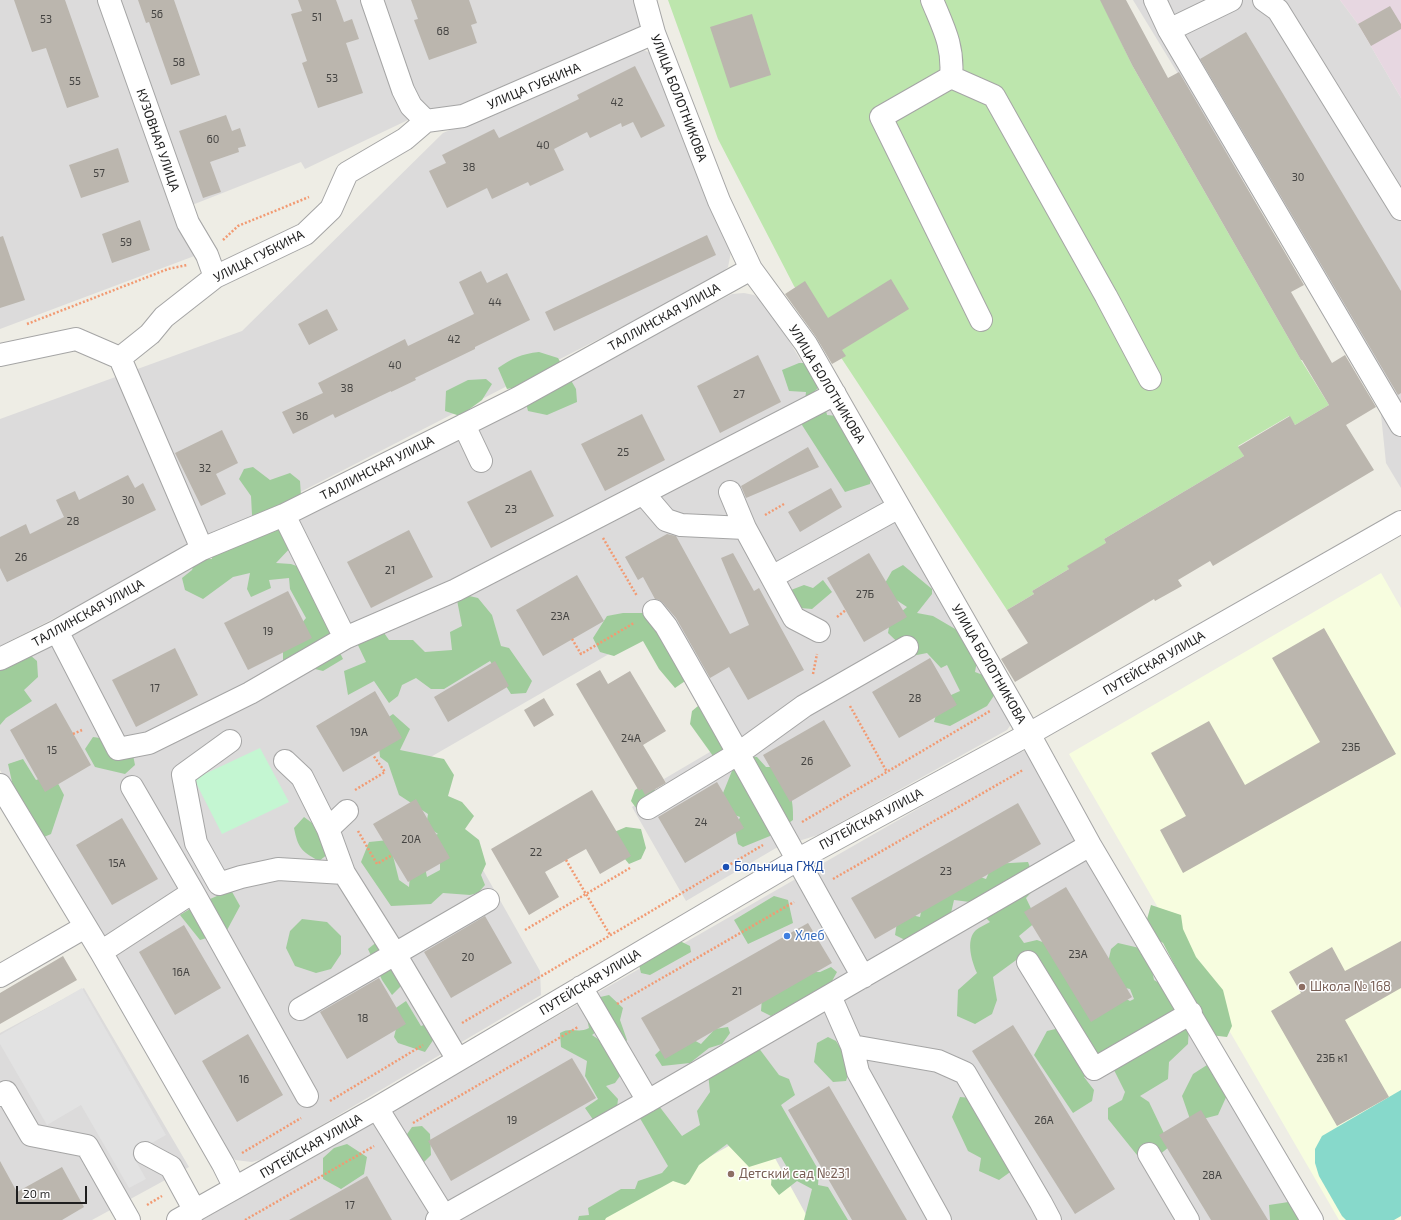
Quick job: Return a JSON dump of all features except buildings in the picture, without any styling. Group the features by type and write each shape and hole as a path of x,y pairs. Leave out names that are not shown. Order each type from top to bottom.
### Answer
{"street":[{"name":"КУЗОВНАЯ УЛИЦА","path":"109,0 188,223 207,255 215,277"},
{"path":"372,0 403,90 411,106 426,121"},
{"name":"УЛИЦА БОЛОТНИКОВА","path":"645,0 654,34 719,201 751,269 806,344 1029,734 1090,845 1191,1013 1312,1220"},
{"path":"932,0 949,42 952,67 951,77"},
{"path":"1155,0 1169,30 1401,424"},
{"path":"1169,30 1232,0"},
{"path":"1264,0 1278,10 1401,209"},
{"name":"УЛИЦА ГУБКИНА","path":"120,358 150,334 164,317 215,277 305,234 331,209 347,173 405,139 426,121 463,116 654,34"},
{"path":"951,77 881,117 981,320"},
{"path":"951,77 994,96 1106,296 1150,379"},
{"name":"ТАЛЛИНСКАЯ УЛИЦА","path":"0,659 57,631 202,549 284,515 518,398 751,269"},
{"path":"0,355 76,339 120,358 202,549"},
{"path":"57,631 118,749 149,743 250,693 345,638 456,590 835,394"},
{"path":"464,425 481,460"},
{"path":"730,492 746,528 794,618 819,631"},
{"path":"643,493 666,520 682,525 746,528"},
{"path":"772,578 899,507"},
{"path":"284,515 345,638"},
{"name":"ПУТЕЙСКАЯ УЛИЦА","path":"186,1215 377,1108 796,860 1029,734 1401,522"},
{"path":"654,611 666,626 739,753 796,860 863,977"},
{"path":"648,808 739,753 804,706 907,647"},
{"path":"230,741 183,775 196,843 220,884 241,877 278,869 344,873"},
{"path":"285,761 302,777 328,829 344,873 395,954 458,1060"},
{"path":"0,785 100,952 223,1164 235,1188"},
{"path":"132,787 313,1105"},
{"path":"328,829 347,811"},
{"path":"377,1108 394,1134 441,1218 648,1101 1090,845"},
{"path":"100,952 193,892"},
{"path":"300,1009 488,900"},
{"path":"0,976 85,927"},
{"path":"1028,962 1094,1069 1191,1013"},
{"path":"581,987 648,1101"},
{"path":"830,996 852,1046 858,1072 940,1220"},
{"path":"852,1046 938,1061 964,1073 1041,1202 1050,1220"},
{"path":"0,1095 6,1092 32,1135 87,1146 128,1218"},
{"path":"145,1152 171,1167 180,1185 186,1215"},
{"path":"1149,1154 1188,1220"}],"path":[{"path":"22,326 168,269 187,264 207,255 238,226 315,194"},
{"path":"572,639 581,654 654,611 636,596 592,520"},
{"path":"804,706 817,660 819,631"},
{"path":"840,686 887,772"},
{"path":"245,1220 1042,759"},
{"path":"566,860 610,935"},
{"path":"525,930 630,868"},
{"path":"223,1164 313,1105 443,1034 548,972"},
{"path":"128,1218 180,1185"}],"shaded area":[{"path":"0,0 99,0 197,255 0,329"},
{"path":"114,0 365,0 408,120 305,169 301,162 187,207"},
{"path":"382,0 640,0 643,15 641,28 440,115 420,104"},
{"path":"1133,0 1340,0 1358,24 1401,98 1401,488 1386,463 1380,405"},
{"path":"1340,0 1401,0 1401,98 1358,24"},
{"path":"644,50 652,54 727,239 731,252 728,267 718,278 0,646 0,419 242,331 443,133 634,51"},
{"path":"744,293 754,295 762,301 776,319 1010,712 1012,723 1007,730 818,835 776,848 686,901 632,807 668,786 664,779 720,746 654,628 422,762 540,971 541,995 266,1158 252,1162 235,1160 225,1149 0,770 0,666 732,294"},
{"name":"Школа № 168","path":"1381,573 1401,608 1401,1220 1339,1220 1069,754"},
{"path":"1025,751 1031,753 1037,758 1298,1220 202,1220 1015,753"},
{"path":"82,988 166,1135 132,1154 146,1179 129,1188 81,1105 47,1125 0,1044 0,1035"},
{"path":"84,988 189,1167 92,1220 0,1220 0,1033"},
{"path":"1401,1090 1401,1216 1394,1220 1346,1220 1342,1216 1319,1176 1315,1163 1315,1149 1322,1136"},
{"name":"Детский сад №231","path":"759,1129 809,1220 597,1220"}],"green space":[{"path":"668,0 1101,0 1132,65 1301,360 1329,405 1295,425 1289,416 1238,446 1244,456 1104,539 1107,545 1068,566 1069,569 1032,591 1034,594 1007,610 794,286 718,139"},
{"path":"539,352 558,358 576,389 577,402 547,415 528,411 526,403 542,398 534,384 507,389 498,368 517,357"},
{"path":"799,363 812,363 819,387 813,393 823,397 827,415 838,416 872,471 870,484 845,492 802,425 806,392 789,391 782,370"},
{"path":"486,379 492,384 482,400 460,416 445,411 446,391 468,380"},
{"path":"253,467 270,480 290,473 300,481 301,496 292,546 276,563 291,564 308,570 333,639 343,659 323,671 311,668 283,666 283,646 306,618 290,589 289,578 269,580 271,588 251,597 247,589 250,573 233,577 203,599 185,590 182,578 192,570 196,557 212,559 213,539 269,517 252,515 251,496 239,479 244,469"},
{"path":"903,565 932,589 932,594 917,613 933,616 962,633 977,661 975,672 991,678 997,691 987,706 950,726 934,722 940,700 960,691 947,665 941,668 927,653 912,656 888,633 890,621 907,607 881,590 892,571"},
{"path":"823,580 832,592 812,609 800,608 791,590 804,585 813,588"},
{"path":"465,595 478,598 492,615 501,646 509,648 532,681 526,693 511,694 490,661 444,689 431,689 416,678 402,685 398,696 389,703 374,681 348,695 344,671 366,662 357,643 382,630 389,640 413,640 425,652 452,650 450,632 462,626 457,600"},
{"path":"623,613 644,613 661,626 688,679 675,688 659,669 643,641 614,656 600,652 593,638 607,616"},
{"path":"30,655 37,661 38,677 24,690 32,701 6,718 0,725 0,664"},
{"path":"704,701 730,753 713,756 690,724 692,711"},
{"path":"393,714 410,729 400,750 444,759 454,775 448,796 462,802 474,816 465,829 479,840 486,864 481,875 485,885 478,893 470,895 443,893 431,904 391,906 361,862 369,842 389,840 399,880 409,887 411,862 424,863 427,877 440,870 440,859 426,837 438,834 426,826 428,814 399,795 388,763 380,757 379,747 383,721"},
{"path":"93,737 130,740 135,765 125,774 95,767 85,749"},
{"path":"260,748 289,802 222,834 194,779"},
{"path":"749,756 757,757 766,767 777,767 790,792 793,820 770,836 743,847 738,844 735,830 740,817 726,812 721,798 736,761"},
{"path":"23,759 36,780 53,774 64,795 51,834 30,843 23,831 8,764"},
{"path":"648,782 666,802 639,812 631,801 635,790"},
{"path":"304,817 323,831 328,854 319,861 304,851 297,840 294,828"},
{"path":"626,827 641,829 646,848 641,859 629,864 615,847 612,833"},
{"path":"1028,862 1037,886 1026,898 1037,921 1019,936 1024,943 1037,940 1048,944 1090,980 1130,1001 1134,999 1130,989 1121,987 1107,967 1111,949 1118,943 1148,950 1154,980 1176,993 1182,979 1163,943 1144,930 1151,905 1181,915 1183,929 1196,957 1223,990 1232,1026 1227,1037 1210,1035 1190,1010 1188,1044 1169,1062 1168,1079 1140,1096 1149,1102 1170,1146 1158,1156 1137,1155 1108,1119 1108,1108 1122,1100 1125,1092 1111,1064 1084,1077 1094,1090 1092,1101 1073,1113 1034,1055 1047,1031 1060,1028 1023,955 993,977 997,1000 992,1014 975,1024 957,1016 958,990 977,973 970,951 971,939 976,930 990,922 970,902 954,900 951,913 905,940 895,935 898,916 903,913 920,917 925,892 962,871 986,879 993,864"},
{"path":"231,890 240,906 226,932 200,940 180,915 190,909 198,894 210,899"},
{"path":"774,896 788,900 793,923 748,944 734,920"},
{"path":"302,919 327,922 341,936 341,954 331,969 316,973 295,966 286,948 290,931"},
{"path":"388,933 402,985 392,995 382,980 368,949"},
{"path":"676,939 690,946 691,952 650,975 641,973 638,961"},
{"path":"831,967 837,972 831,983 771,1016 761,1011 762,998 805,972 820,972"},
{"path":"609,995 623,1008 620,1020 627,1040 622,1047 600,1029 592,1035 607,1045 620,1076 615,1083 606,1086 618,1099 617,1108 594,1121 585,1108 598,1099 585,1076 587,1061 561,1047 560,1033 568,1030 585,1030 589,1028 585,1009 596,998"},
{"path":"406,1001 421,1026 432,1022 438,1033 425,1052 398,1043 394,1037 397,1025 390,1012"},
{"path":"728,1027 730,1033 722,1044 709,1048 690,1063 662,1066 655,1055 679,1032 701,1044 715,1029"},
{"path":"749,1035 779,1075 789,1079 795,1095 781,1105 819,1171 818,1185 828,1187 848,1220 804,1220 812,1189 797,1181 779,1195 771,1185 772,1173 788,1169 781,1157 749,1167 727,1144 699,1165 689,1182 685,1185 673,1181 606,1218 605,1220 578,1220 579,1216 589,1215 588,1208 621,1189 635,1189 638,1181 662,1173 668,1166 631,1103 659,1106 682,1136 700,1125 697,1111 710,1092 708,1073"},
{"path":"828,1037 836,1041 851,1065 846,1081 833,1082 814,1062 817,1043"},
{"path":"1207,1065 1225,1081 1228,1093 1218,1115 1191,1122 1182,1096 1193,1074"},
{"path":"960,1097 972,1098 1013,1170 999,1180 979,1171 981,1158 968,1151 952,1117"},
{"path":"422,1126 430,1134 431,1155 422,1164 405,1137 412,1127"},
{"path":"347,1144 367,1157 364,1174 341,1189 323,1179 323,1158 334,1148"},
{"path":"1295,1201 1304,1220 1270,1220 1269,1205"}],"place":[{"name":"Больница ГЖД","path":"726,867"},
{"name":"Хлеб","path":"787,936"},
{"name":"Школа № 168","path":"1302,987"},
{"name":"Детский сад №231","path":"731,1174"}]}
